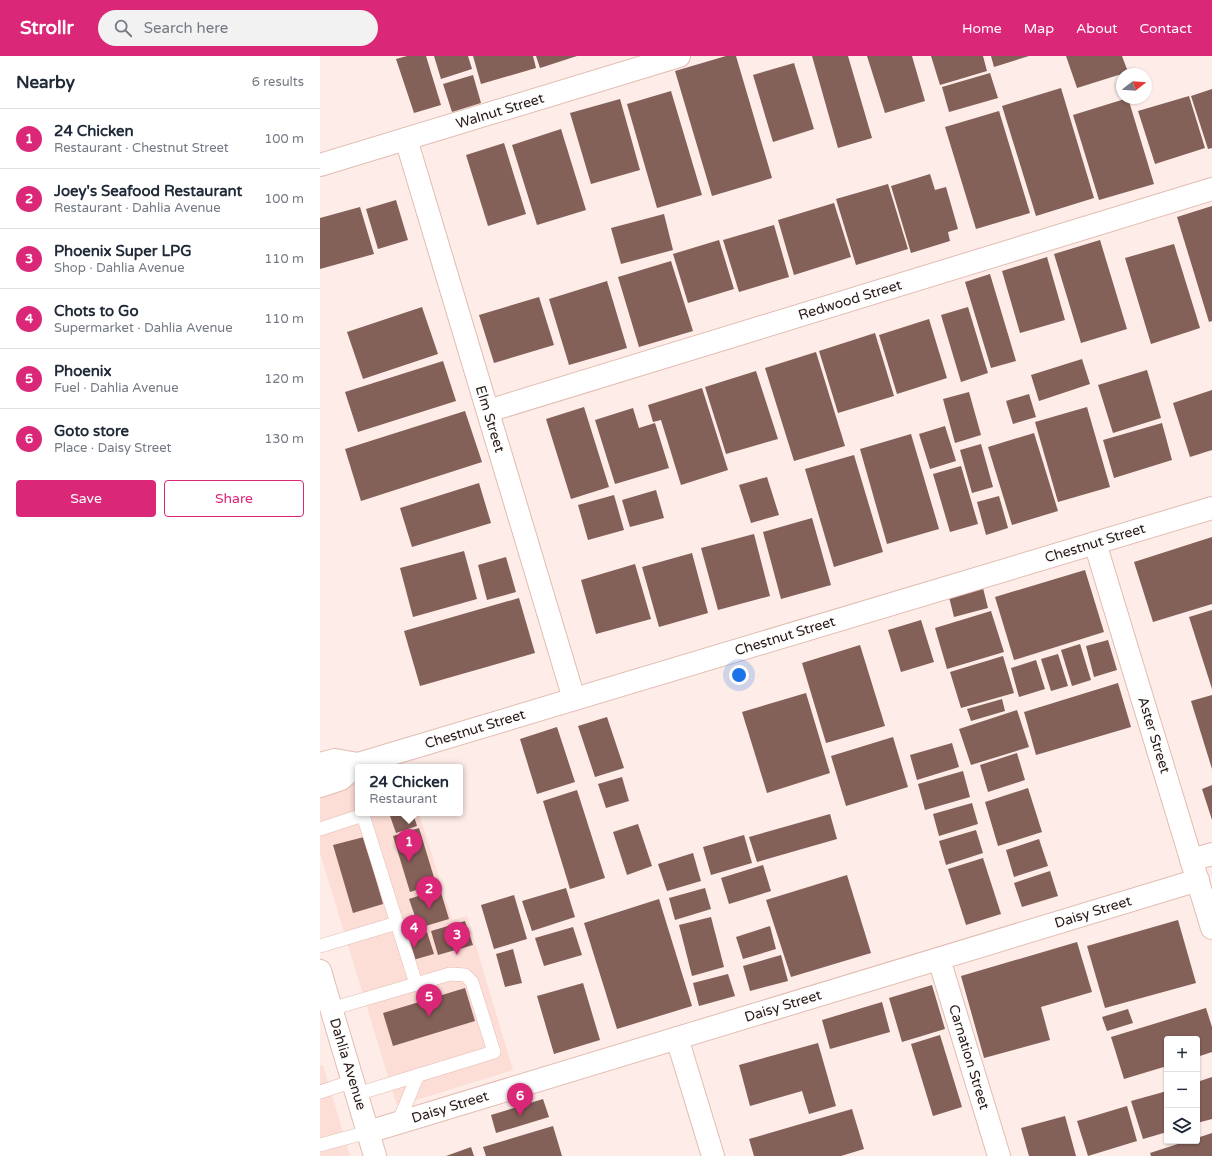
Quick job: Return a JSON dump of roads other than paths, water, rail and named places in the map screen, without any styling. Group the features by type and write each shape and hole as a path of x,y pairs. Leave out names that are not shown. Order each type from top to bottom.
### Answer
{"street":[{"name":"Walnut Street","path":"320,165 679,56"},
{"name":"Elm Street","path":"406,139 574,700"},
{"name":"Redwood Street","path":"488,411 1212,189"},
{"name":"Chestnut Street","path":"320,764 335,760 358,764 1212,508"},
{"name":"Aster Street","path":"1095,543 1212,928"},
{"name":"Chestnut Street","path":"320,786 341,779 355,767"},
{"name":"Daisy Street","path":"368,1132 939,959 1194,870 1212,854"},
{"name":"Carnation Street","path":"939,959 999,1156"},
{"name":"Dahlia Avenue","path":"320,971 376,1156"},
{"path":"677,1038 713,1156"}],"lane":[{"path":"320,829 360,816"},
{"path":"363,816 416,984"},
{"path":"320,946 397,923"},
{"path":"320,1092 355,1088 418,1075 494,1052 472,982 465,975 450,974 332,1009"},
{"path":"398,1123 418,1075"},
{"path":"320,1145 368,1132"}],"place":[{"name":"24 Chicken","path":"409,862"},
{"name":"Joey's Seafood Restaurant","path":"429,909"},
{"name":"Chots to Go","path":"414,948"},
{"name":"Phoenix Super LPG","path":"457,955"},
{"name":"Phoenix","path":"429,1017"},
{"name":"Goto store","path":"520,1116"}]}
